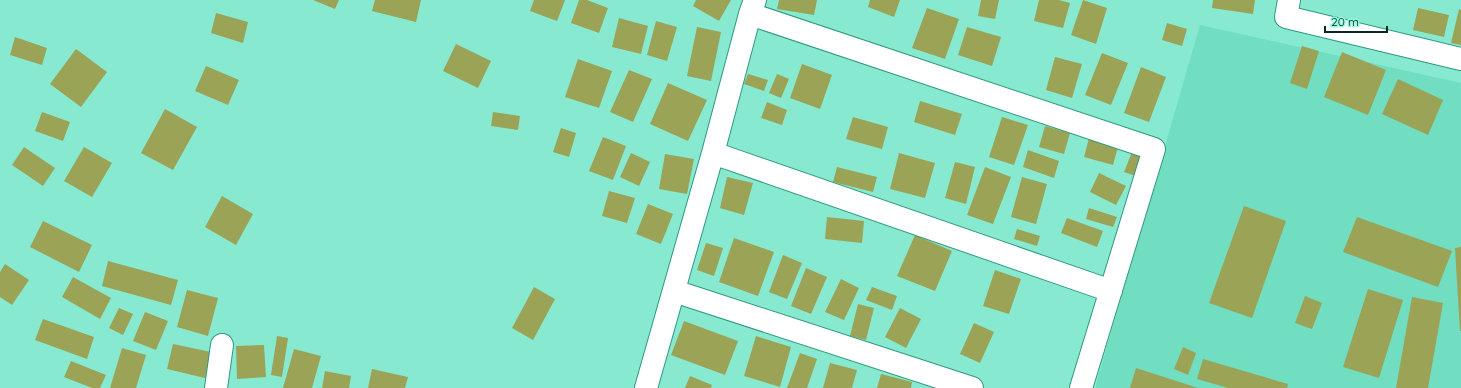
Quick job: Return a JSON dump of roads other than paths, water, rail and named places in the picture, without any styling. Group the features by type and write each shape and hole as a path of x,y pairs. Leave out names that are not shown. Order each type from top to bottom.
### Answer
{"street":[{"path":"1289,0 1286,17 1461,59"},
{"path":"646,388 753,7 1154,149 1081,388"},
{"path":"713,153 1111,291"},
{"path":"674,291 972,388"},
{"path":"216,388 222,345"}]}
